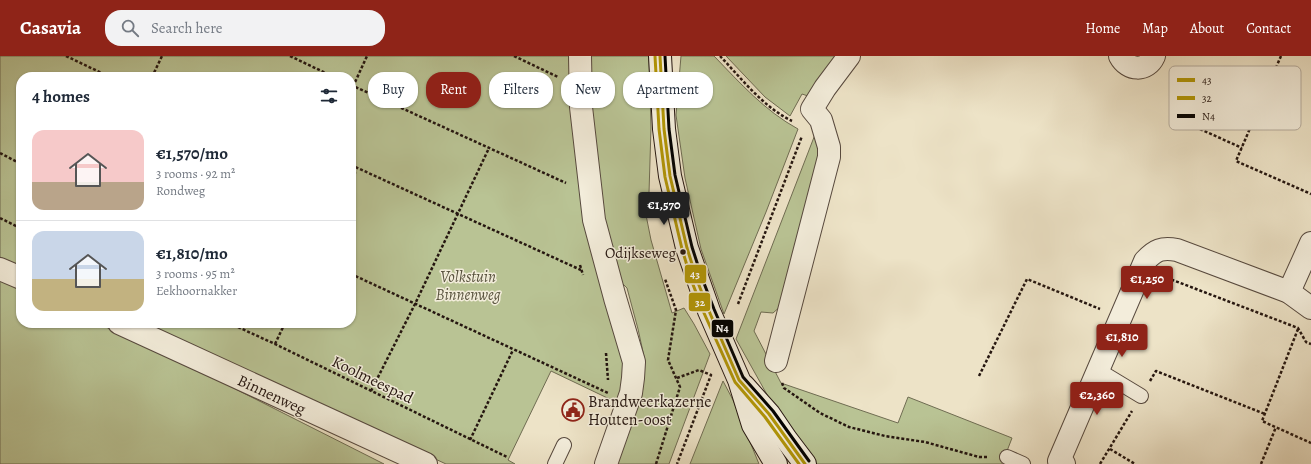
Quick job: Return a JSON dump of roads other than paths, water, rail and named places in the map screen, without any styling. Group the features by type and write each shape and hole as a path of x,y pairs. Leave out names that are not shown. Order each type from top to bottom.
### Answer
{"street":[{"path":"580,56 581,107 594,220 634,362 631,393 606,464"},
{"path":"660,56 664,129 670,176 687,248 708,311 739,380 753,425 776,464"},
{"path":"776,361 829,157 829,147 821,120 812,109 824,88 848,56"},
{"path":"1120,56 1125,63 1131,67 1137,68 1148,64 1154,56"},
{"path":"1289,292 1311,243"},
{"path":"1057,463 1145,261 1152,254 1159,250 1168,248 1177,250 1289,292 1311,308"},
{"path":"0,268 16,276"},
{"name":"Binnenweg","path":"130,328 426,464"},
{"path":"739,380 770,414 786,439 805,464"}],"lane":[{"path":"1098,370 1141,396"},
{"path":"555,464 564,445"},
{"path":"1007,457 1023,464"}],"place":[{"name":"Odijkseweg","path":"683,252"},
{"name":"Brandweerkazerne Houten-oost","path":"573,410"}],"park label":[{"name":"Volkstuin Binnenweg","path":"468,285"}]}
